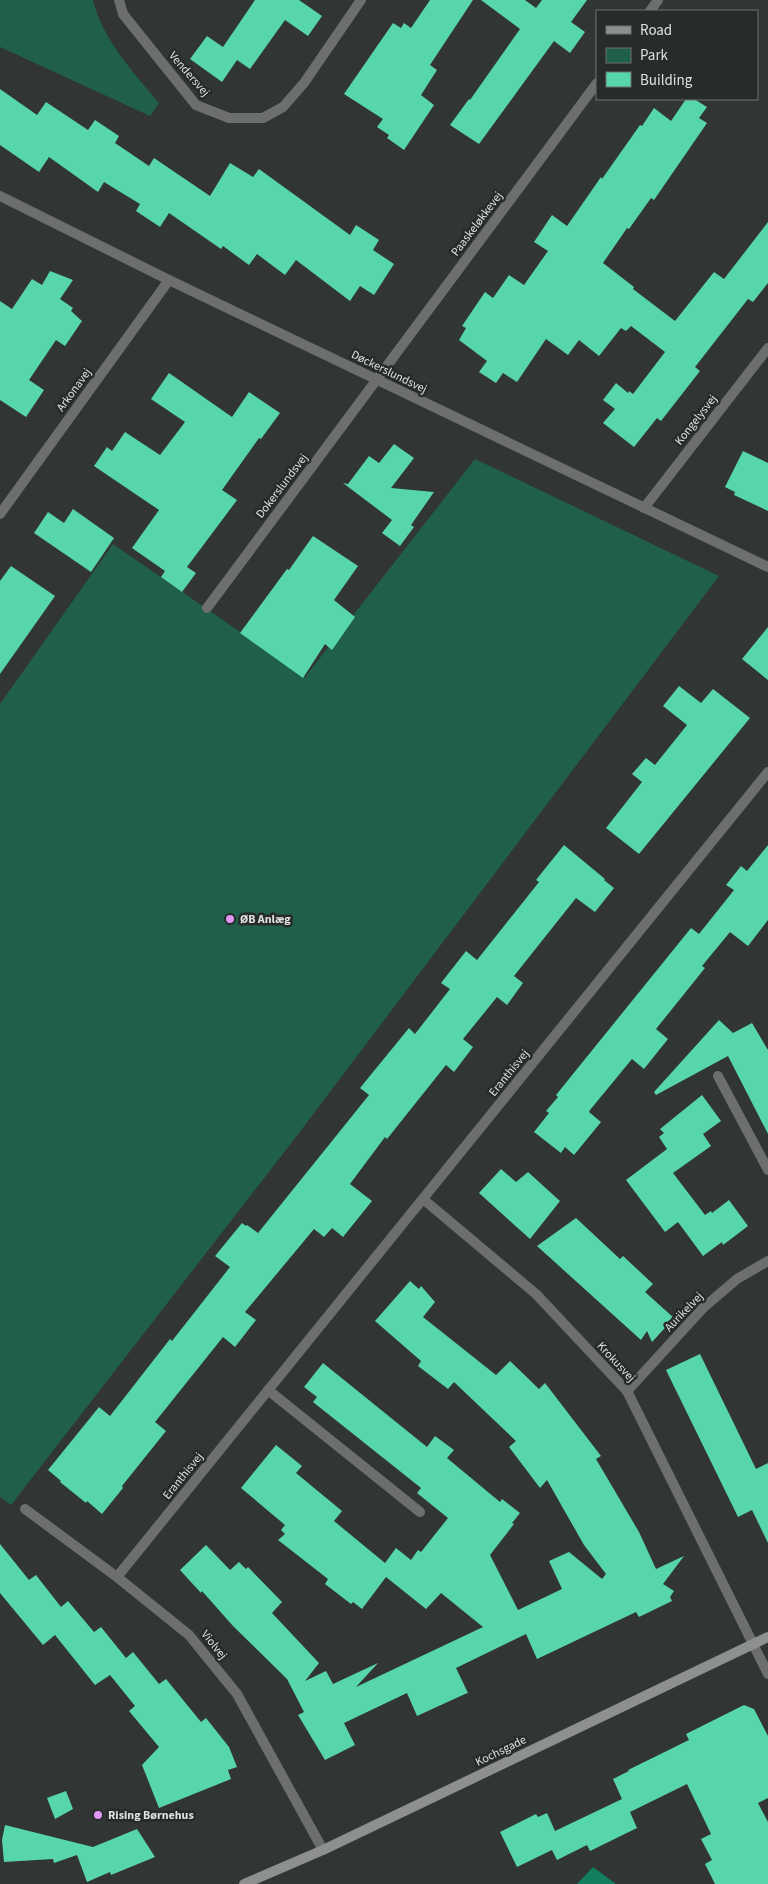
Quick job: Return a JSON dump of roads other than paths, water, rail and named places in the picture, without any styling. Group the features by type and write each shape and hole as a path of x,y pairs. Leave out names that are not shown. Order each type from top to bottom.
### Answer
{"street":[{"name":"Vendersvej","path":"119,0 123,14 196,105 229,118 263,118 283,107 304,83 361,0"},
{"name":"Paaskeløkkevej","path":"377,380 596,84"},
{"name":"Døckerslundsvej","path":"0,196 169,280 768,567"},
{"name":"Arkonavej","path":"0,514 169,280"},
{"name":"Kongelysvej","path":"644,508 768,348"},
{"name":"Dokerslundsvej","path":"207,608 377,380"},
{"name":"Eranthisvej","path":"117,1577 768,772"},
{"path":"718,1076 768,1170"},
{"name":"Krokusvej","path":"424,1199 536,1294 627,1391 768,1674"},
{"name":"Aurikelvej","path":"627,1391 703,1308 737,1279 768,1261"},
{"path":"268,1390 420,1512"},
{"name":"Violvej","path":"25,1509 117,1577 189,1635 237,1694 323,1850"},
{"name":"Kochsgade","path":"244,1884 323,1850 768,1637"}],"place":[{"name":"ØB Anlæg","path":"230,919"},
{"name":"Rising Børnehus","path":"98,1815"}]}
